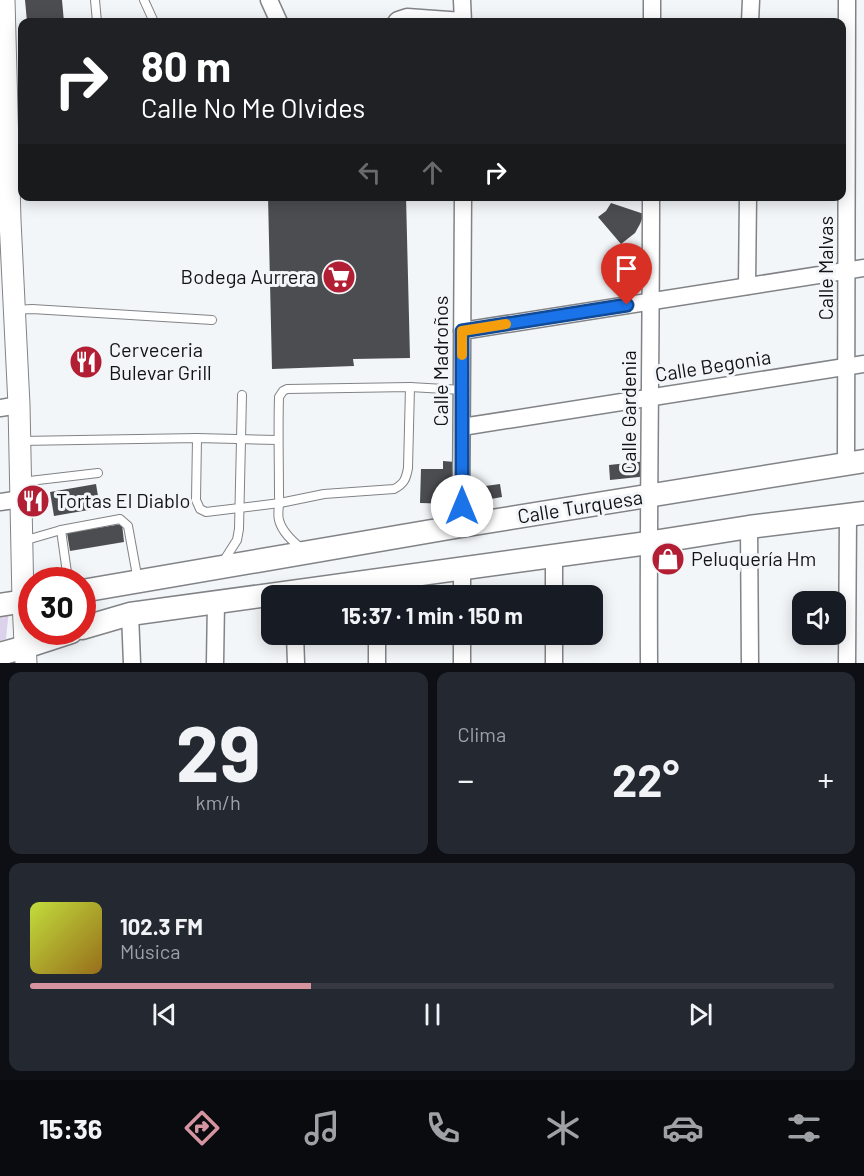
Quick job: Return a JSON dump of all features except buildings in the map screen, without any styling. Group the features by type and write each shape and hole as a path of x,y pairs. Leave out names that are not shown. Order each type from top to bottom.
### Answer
{"main road":[{"name":"Calle Turquesa","path":"96,589 855,462"},
{"path":"390,585 462,569 749,527 856,515"},
{"path":"96,624 130,614 261,597"},
{"path":"0,605 18,602"},
{"path":"0,654 25,655 45,645"}],"street":[{"path":"4,0 5,219 10,406 20,441 14,494 24,567"},
{"path":"269,0 277,18"},
{"path":"461,0 463,18"},
{"path":"652,0 652,18"},
{"path":"750,0 750,18"},
{"name":"Calle Malvas","path":"847,0 847,366 855,462"},
{"name":"Calle Madroños","path":"461,526 462,201"},
{"name":"Calle Gardenia","path":"649,663 651,201"},
{"path":"747,286 748,201"},
{"path":"462,331 864,268"},
{"name":"Calle Begonia","path":"462,427 864,364"},
{"path":"847,663 856,515"},
{"path":"749,527 750,663"},
{"path":"554,556 554,585"},
{"path":"462,569 462,585"},
{"path":"215,663 216,602"},
{"path":"130,614 132,663"},
{"path":"295,645 296,663"},
{"path":"377,645 377,663"},
{"path":"462,645 462,663"},
{"path":"554,645 554,663"}],"lane":[{"path":"95,0 97,18"},
{"path":"144,0 152,18"},
{"path":"7,311 32,309 212,320"},
{"path":"306,552 284,532 278,518 280,503 279,397 284,391 287,389 410,387 462,390"},
{"path":"197,438 196,500 200,509 206,512 280,503 324,494 394,489 406,478 408,468 410,387"},
{"path":"220,567 237,540 239,529 242,395"},
{"path":"20,441 197,438 278,440"},
{"path":"14,494 98,473"},
{"path":"21,541 61,530 123,520 128,526 138,582"},
{"path":"61,530 66,567"}],"shaded area":[{"path":"9,609 6,639 0,641 0,611"}],"slow traffic":[{"path":"462,355 462,331 506,324"}],"place":[{"name":"Bodega Aurrera","path":"339,277"},
{"name":"Cerveceria Bulevar Grill","path":"86,362"},
{"name":"Tortas El Diablo","path":"33,501"},
{"name":"Peluquería Hm","path":"668,559"}],"route":[{"path":"462,506 462,331 627,305"}]}
